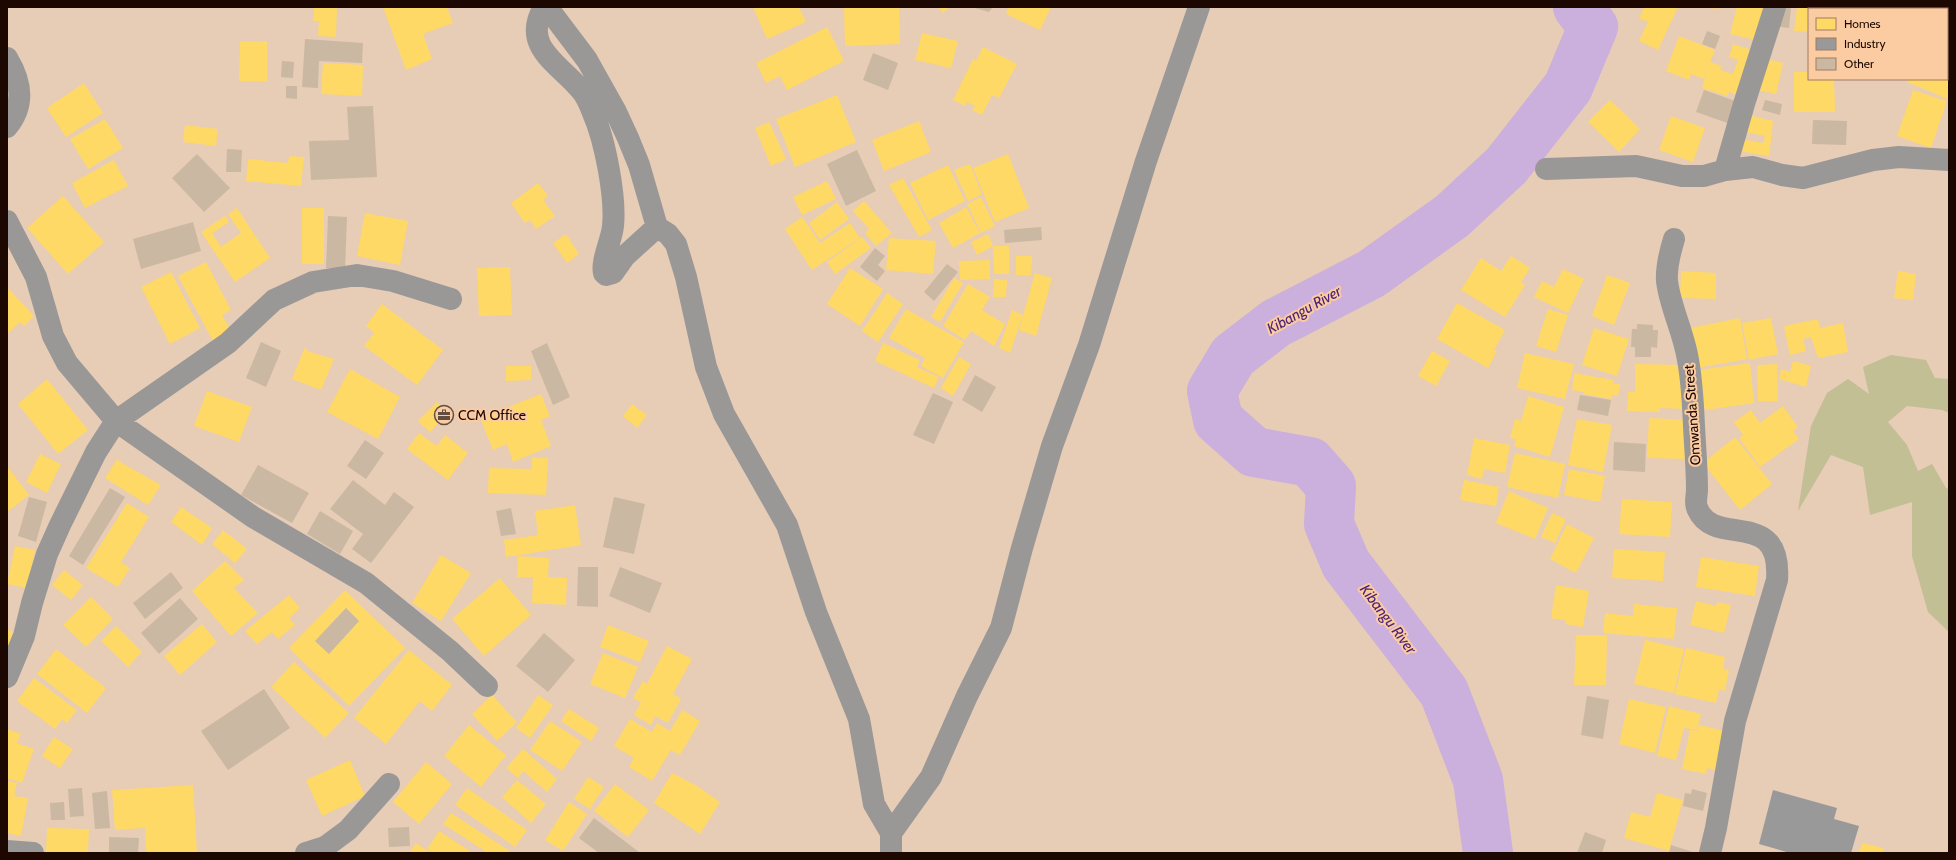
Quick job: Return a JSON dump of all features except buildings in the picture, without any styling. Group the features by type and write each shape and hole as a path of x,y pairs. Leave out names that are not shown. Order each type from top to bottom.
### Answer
{"street":[{"path":"544,7 538,17 536,37 554,65 581,89 594,114 604,148 610,178 614,224 604,263 604,273 606,275 613,273 625,256 657,227"},
{"path":"547,7 587,60 615,110 638,165 657,227 668,234 676,244 686,277 706,367 724,414 787,525 816,612 859,719 874,804 891,843"},
{"path":"891,843 931,778 967,696 1001,628 1022,548 1052,446 1089,345 1146,161 1199,7"},
{"path":"1725,170 1775,7"},
{"path":"7,58 20,85 20,98 13,120 7,127"},
{"path":"1546,169 1636,166 1682,176 1704,176 1725,170 1752,167 1782,175 1803,178 1873,160 1899,157 1949,160"},
{"path":"7,221 36,277 53,336 67,363 116,421 253,518 366,583 450,651 487,686"},
{"name":"Omwanda Street","path":"1674,239 1668,259 1667,281 1688,359 1694,420 1697,508 1706,522 1714,526 1749,531 1760,536 1769,544 1776,555 1778,567 1777,580 1735,721 1716,828 1710,853"},
{"path":"7,677 24,636 32,603 48,554 60,525 96,452 116,421 228,343 274,300 313,282 356,275 393,281 451,299"},
{"path":"306,853 325,847 348,830 389,784"},
{"path":"7,851 34,853"}],"shaded area":[{"path":"1891,355 1926,360 1935,378 1949,379 1949,413 1942,410 1907,406 1888,422 1907,445 1918,471 1932,464 1946,488 1949,489 1949,632 1928,612 1912,556 1912,502 1870,515 1863,467 1831,455 1798,511 1811,426 1827,393 1848,379 1869,394 1863,367"}],"waterway":[{"name":"Kibangu River","path":"1488,853 1478,780 1444,692 1346,564 1329,524 1331,486 1310,462 1254,452 1218,420 1212,391 1233,356 1276,323 1371,274 1452,216 1506,166 1568,87 1593,27 1578,7"}],"place":[{"name":"CCM Office","path":"444,415"}]}
